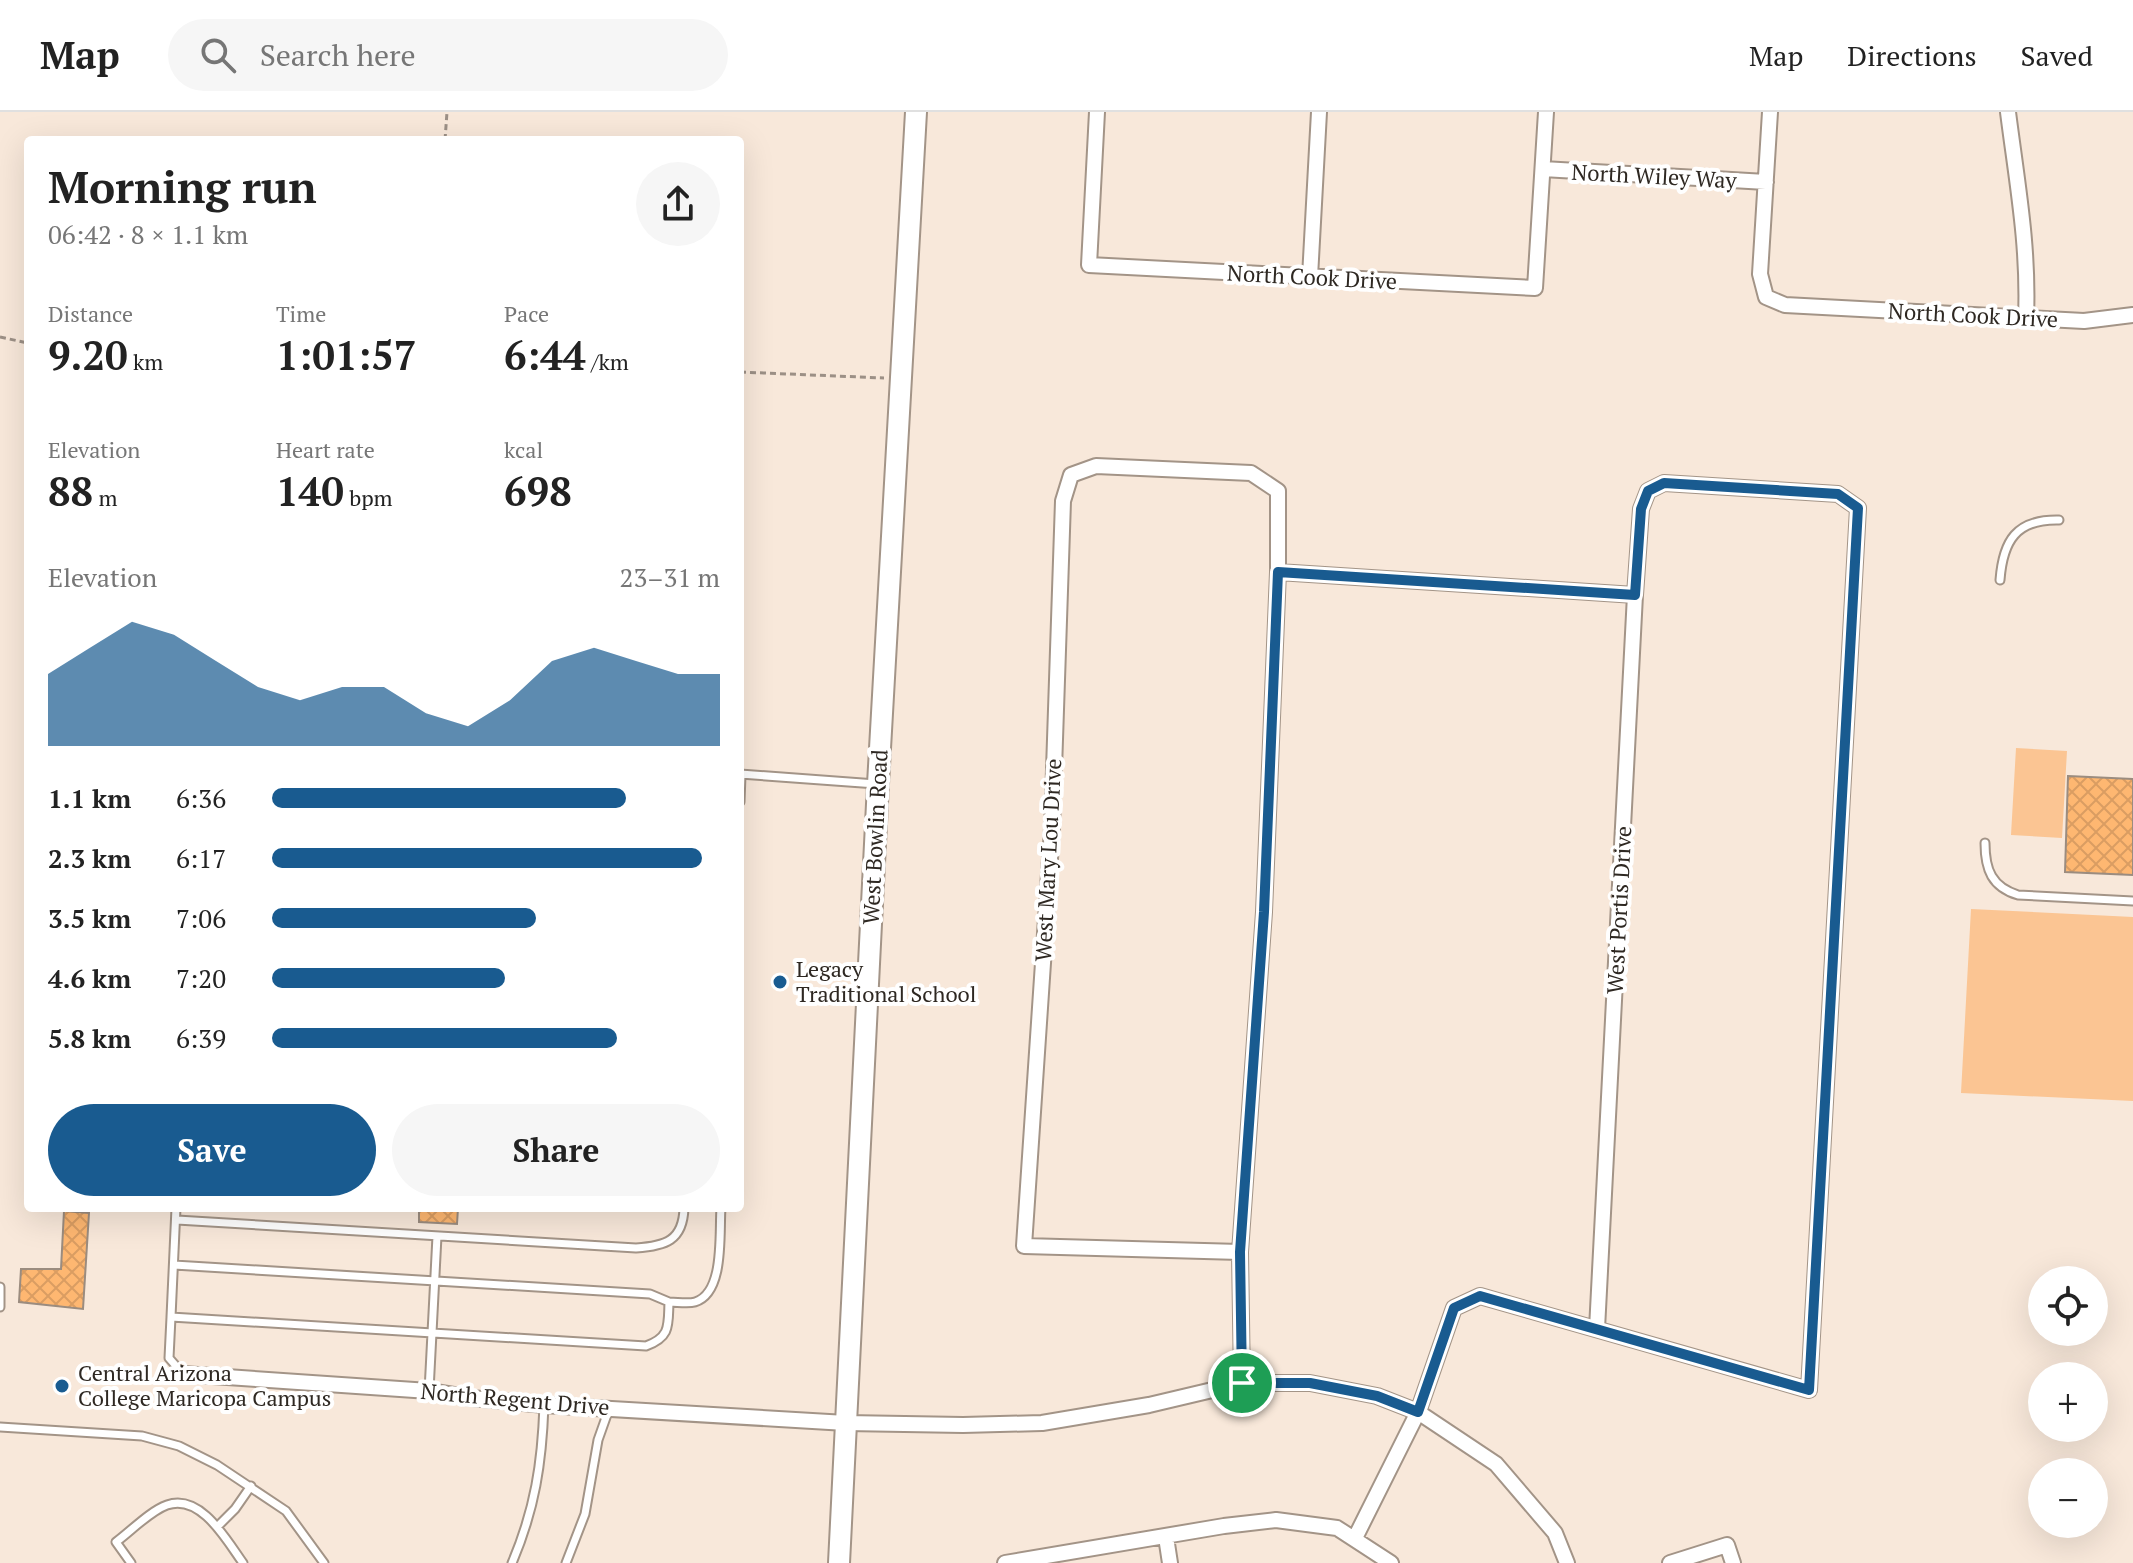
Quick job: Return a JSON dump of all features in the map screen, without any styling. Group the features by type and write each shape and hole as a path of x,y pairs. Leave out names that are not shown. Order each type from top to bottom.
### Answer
{"street":[{"name":"West Bowlin Road","path":"839,1563 916,112"},
{"name":"North Cook Drive","path":"1097,112 1089,265 1535,288 1543,169"},
{"path":"1310,277 1319,112"},
{"path":"1543,169 1546,112"},
{"path":"1766,182 1770,112"},
{"path":"2008,112 2025,227 2028,275 2026,318"},
{"name":"North Wiley Way","path":"1543,169 1766,182"},
{"name":"North Cook Drive","path":"1766,182 1760,274 1766,297 1785,305 2084,321 2133,315"},
{"name":"West Mary Lou Drive","path":"1240,1252 1024,1246 1052,829 1063,501 1071,475 1096,466 1251,473 1278,491 1278,572"},
{"name":"West Portis Drive","path":"1664,483 1838,494 1858,508 1809,1390 1597,1329 1635,595 1641,509 1648,491 1664,483"},
{"path":"1242,1383 1240,1252 1264,912 1278,572 1635,595"},
{"path":"1355,1538 1418,1412 1454,1308 1480,1296 1597,1329"},
{"name":"North Regent Drive","path":"183,1374 429,1391 544,1405 846,1423 963,1425 1042,1423 1149,1405 1242,1383 1310,1383 1377,1396 1418,1412 1496,1464 1555,1533 1567,1563"},
{"path":"1005,1563 1276,1520 1337,1528 1391,1563"},
{"path":"1166,1537 1170,1563"},
{"path":"1670,1563 1727,1545 1733,1563"}],"lane":[{"path":"2000,580 2004,550 2011,538 2033,522 2059,520"},
{"path":"744,774 878,784"},
{"path":"1985,843 1988,871 1995,884 2006,892 2133,901"},
{"path":"176,1212 169,1358 183,1374"},
{"path":"177,1220 636,1248 658,1246 673,1239 684,1221 684,1212"},
{"path":"174,1265 650,1294 669,1302 695,1302 710,1292 718,1271 721,1212"},
{"path":"429,1391 437,1236"},
{"path":"0,1287 0,1307"},
{"path":"171,1317 646,1346 660,1341 667,1329 669,1302"},
{"path":"512,1563 531,1513 538,1482 544,1405"},
{"path":"566,1563 585,1514 598,1440 609,1409"},
{"path":"0,1427 142,1436 179,1446 251,1486 286,1511 324,1563"},
{"path":"217,1527 251,1486"},
{"path":"131,1563 116,1542 165,1505 181,1502 200,1511 217,1527 243,1563"}],"path":[{"path":"445,136 447,112"},
{"path":"0,337 24,342"},
{"path":"744,372 901,378"}],"shaded area":[{"path":"2016,748 2067,751 2062,838 2011,835"},
{"path":"1971,909 2133,917 2133,1101 1961,1093"}],"building":[{"path":"2068,776 2133,779 2133,875 2065,872"},
{"path":"64,1212 89,1213 83,1309 19,1302 21,1269 61,1269"},
{"path":"419,1212 458,1212 457,1224 419,1222"}],"place":[{"name":"Legacy Traditional School","path":"780,982"},
{"name":"Central Arizona College Maricopa Campus","path":"62,1386"}],"route":[{"path":"1664,483 1838,494 1858,508 1809,1390 1480,1296 1454,1308 1418,1412 1377,1396 1310,1383 1242,1383 1240,1252 1264,912 1278,572 1635,595 1641,509 1648,491 1664,483"}]}
